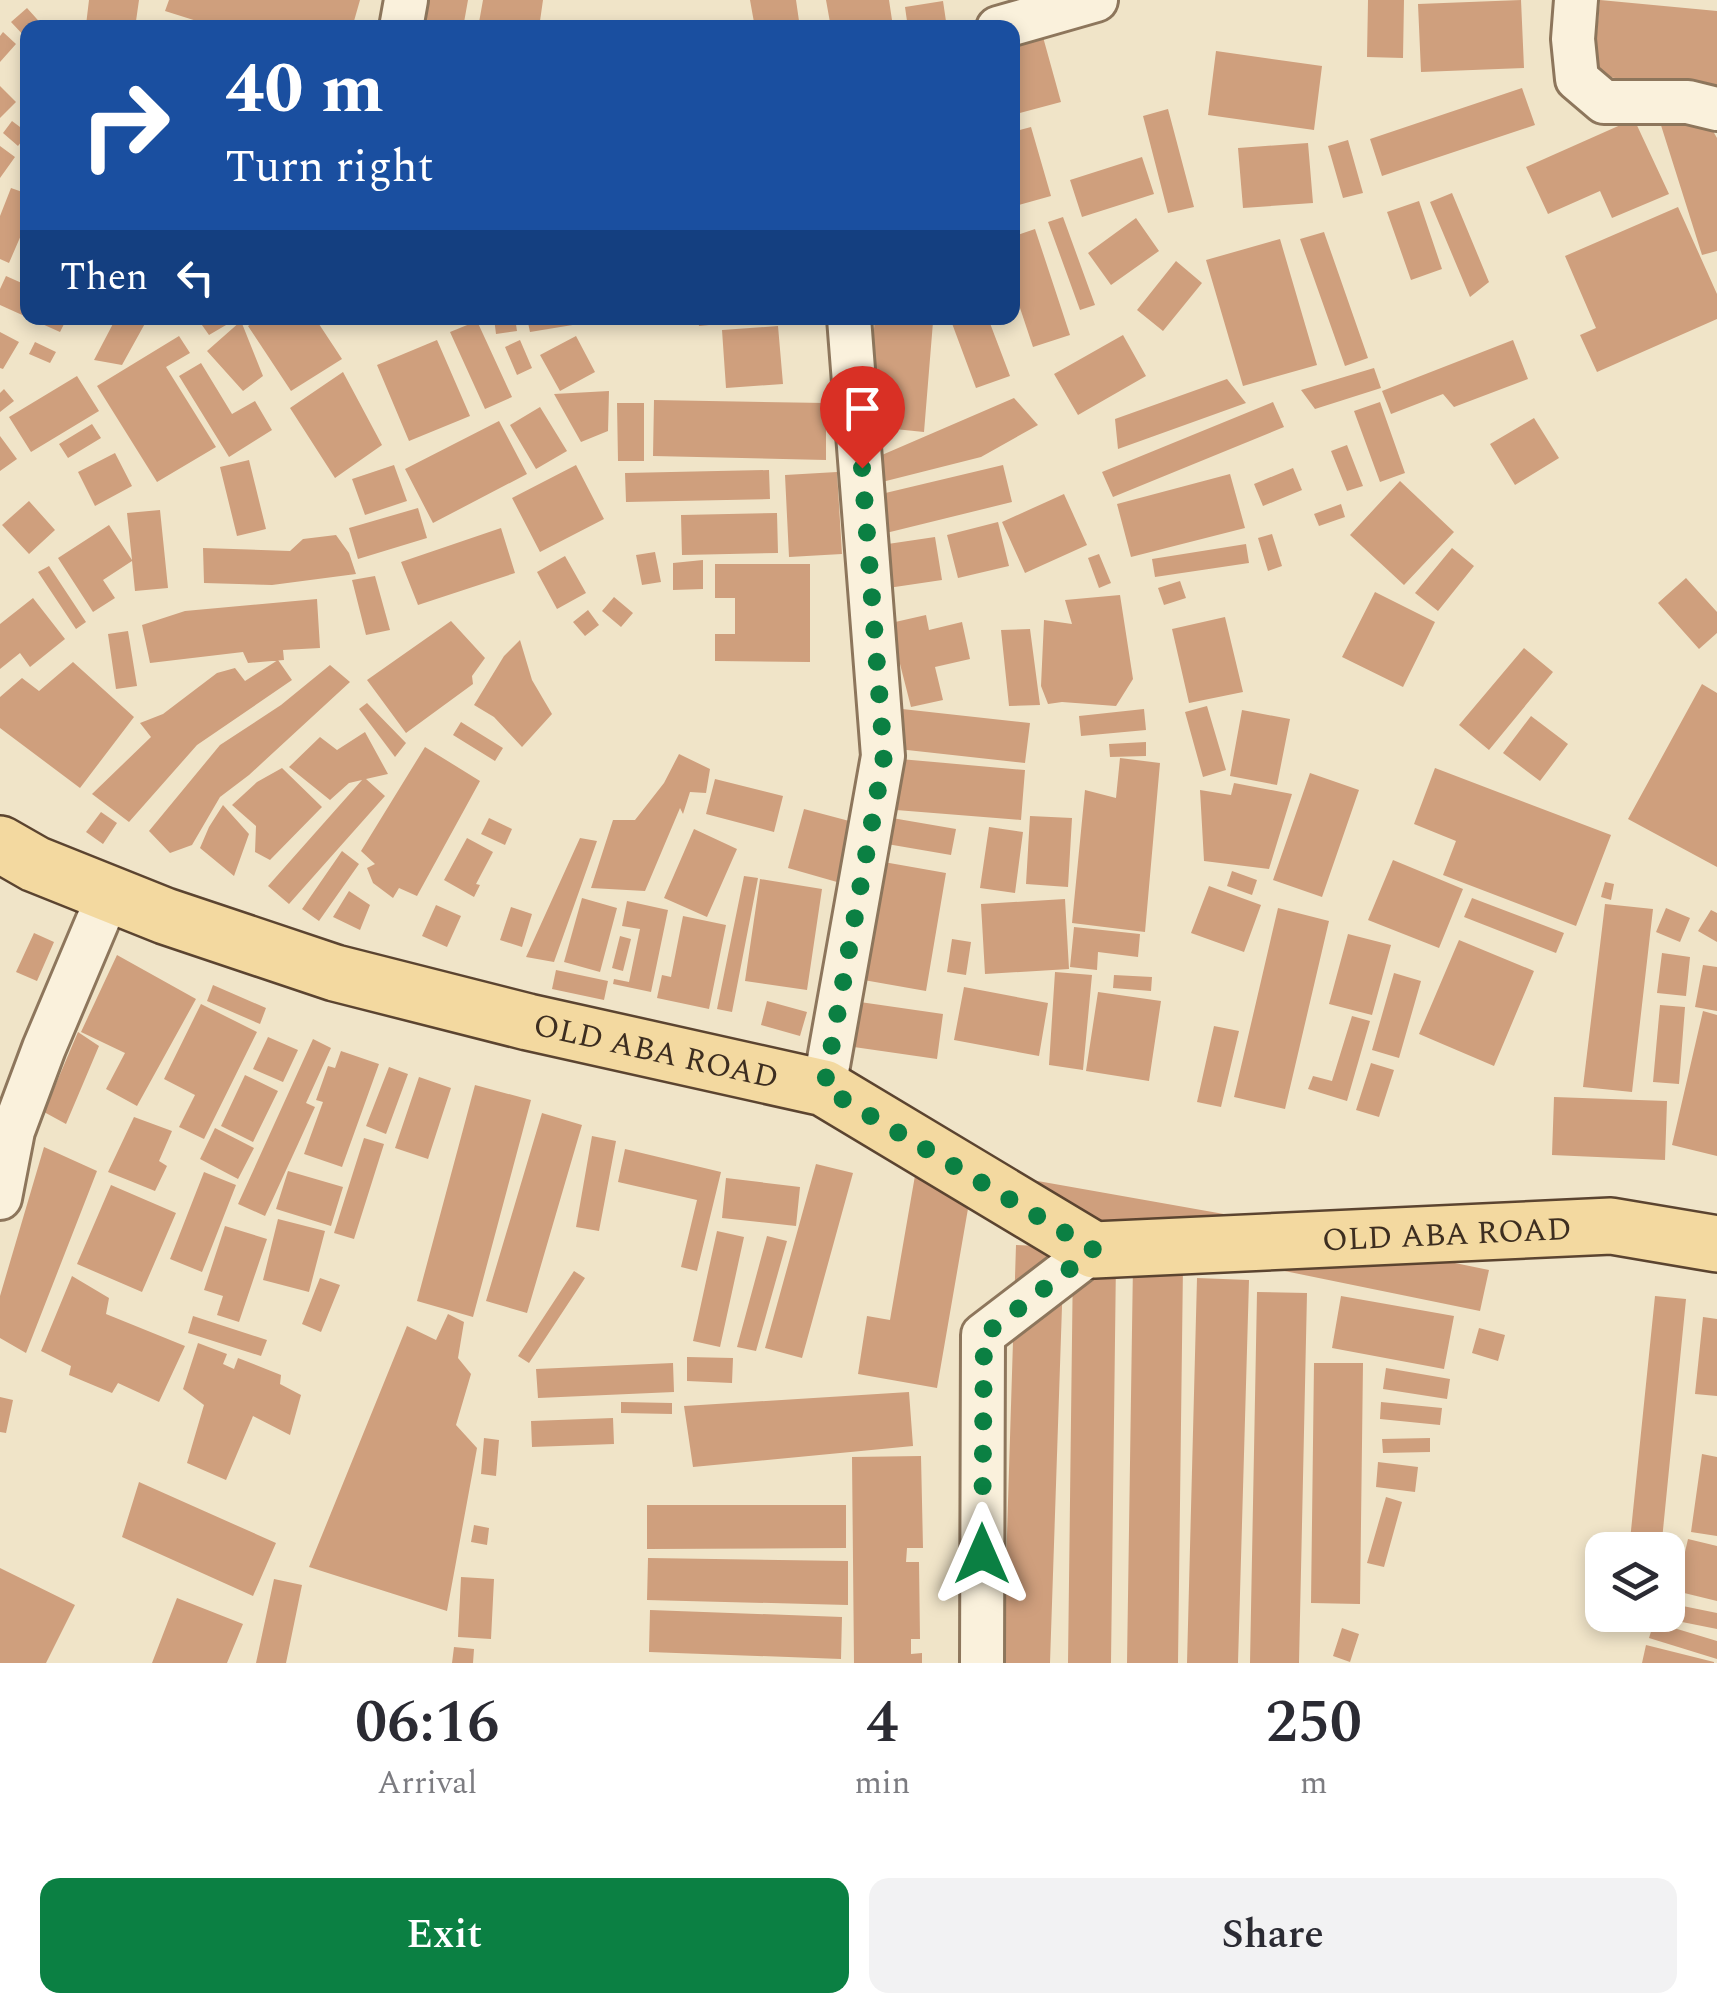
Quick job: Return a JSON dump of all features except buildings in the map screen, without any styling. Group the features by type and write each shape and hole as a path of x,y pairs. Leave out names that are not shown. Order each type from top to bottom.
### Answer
{"main road":[{"name":"OLD ABA ROAD","path":"0,844 35,864 165,916 335,973 528,1022 824,1088 1094,1250 1611,1226 1717,1244"}],"street":[{"path":"1020,22 1096,0"},
{"path":"1576,0 1573,38 1578,80 1604,102 1688,102 1717,110"},
{"path":"824,1088 884,756 850,325"},
{"path":"0,1198 14,1130 109,894"},
{"path":"982,1663 984,1335 1094,1250"}],"route":[{"path":"862,468 884,756 824,1088 1094,1250 984,1335 982,1554"}]}
